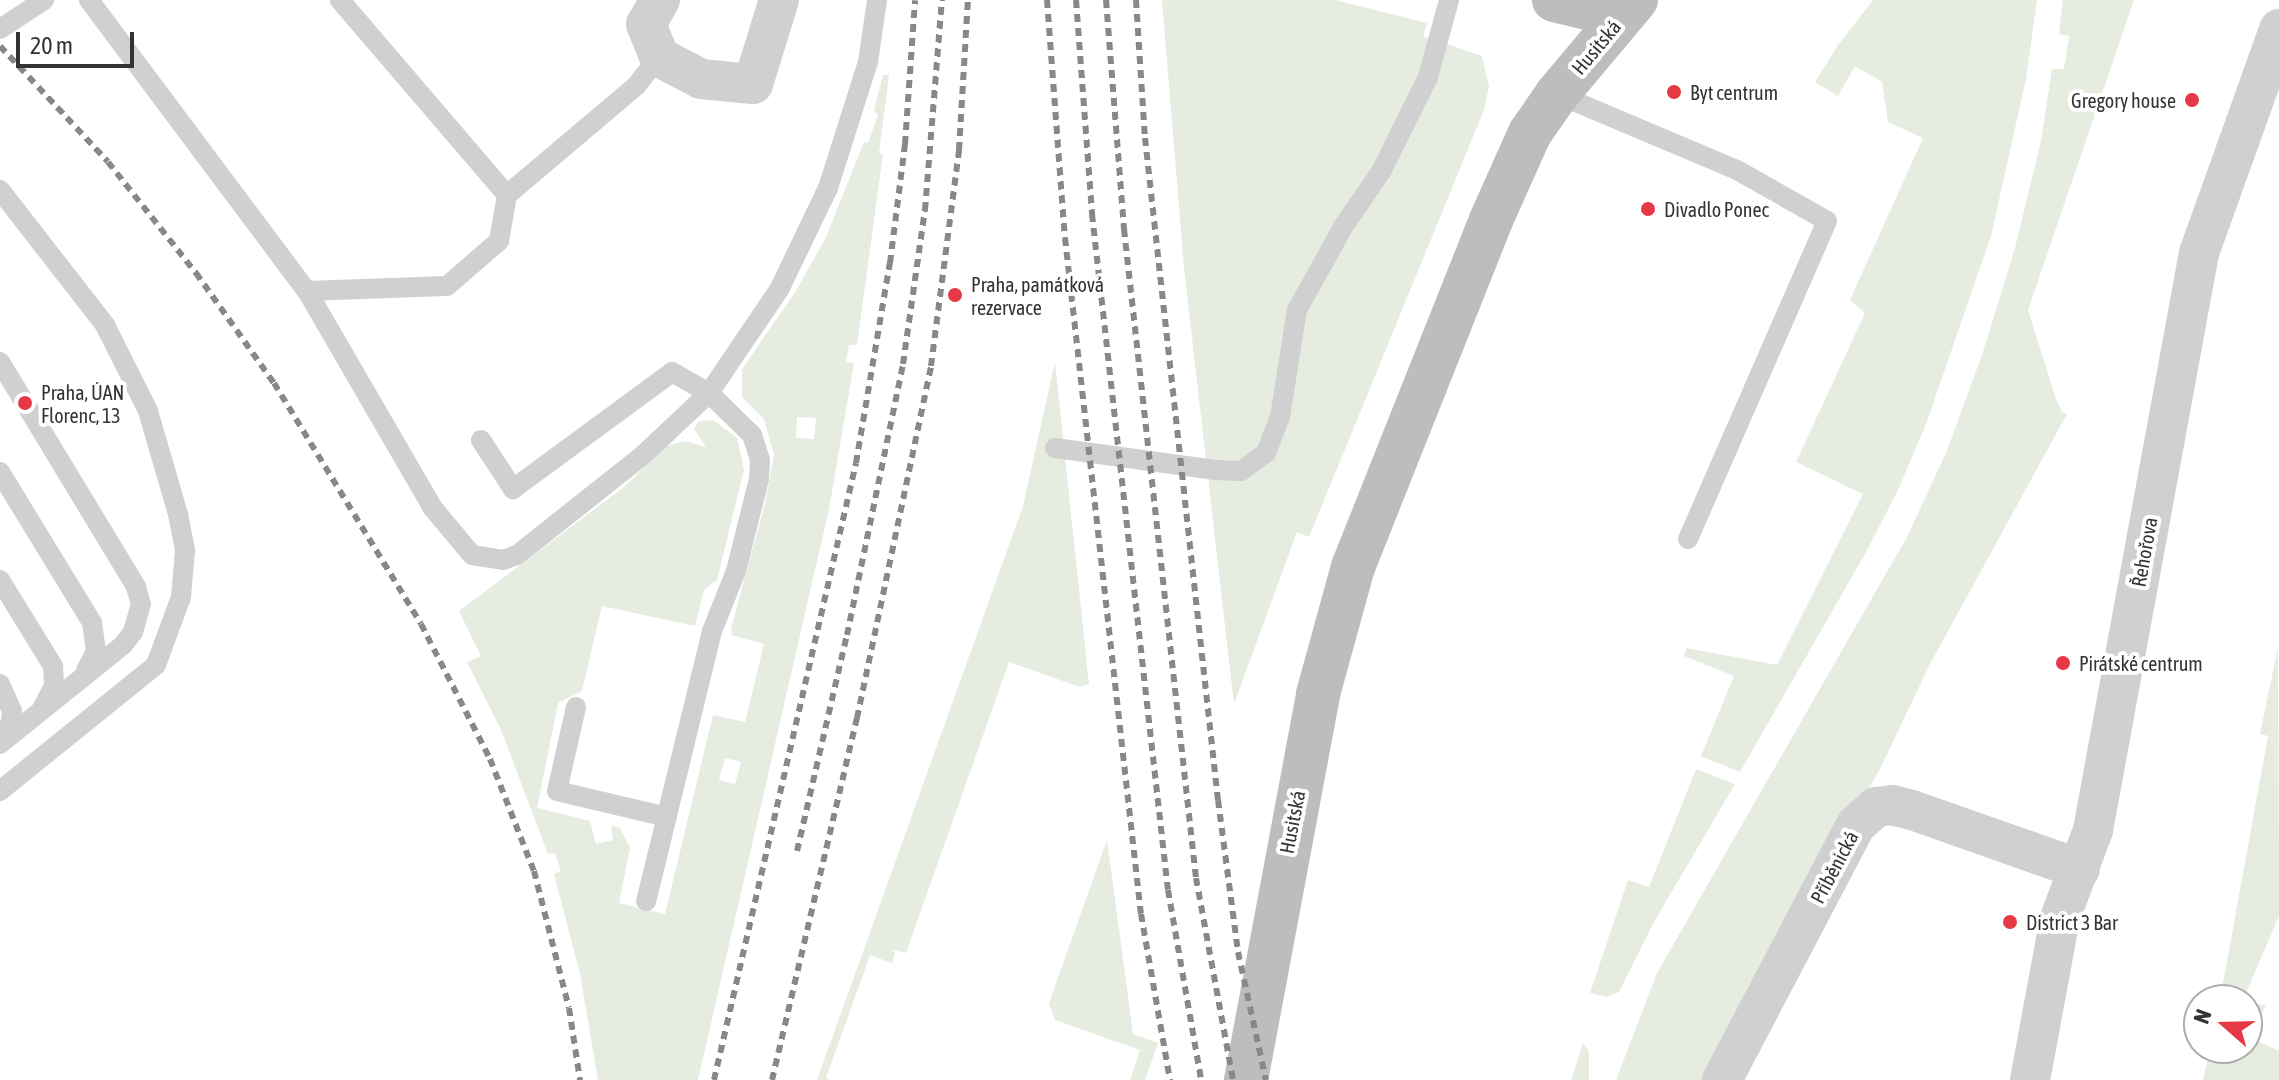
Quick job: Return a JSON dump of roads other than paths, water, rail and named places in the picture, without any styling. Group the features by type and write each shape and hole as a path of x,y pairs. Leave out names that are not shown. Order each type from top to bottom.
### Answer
{"main road":[{"path":"1554,0 1628,8"},
{"name":"Husitská","path":"1246,1080 1318,694 1353,567 1491,220 1530,133 1557,94 1628,8"}],"street":[{"path":"660,0 646,24 659,57 701,79 753,84 779,0"},
{"name":"Řehořova","path":"2030,1080 2060,918 2093,830 2199,253 2279,29"},
{"name":"Příběnická","path":"1722,1080 1856,825 1876,807 1892,805 1912,810 2080,869"}],"lane":[{"path":"0,29 44,0"},
{"path":"89,0 307,291 432,507 472,555 489,560 503,560 517,555 642,456 709,393 780,288 806,238 849,125 877,9"},
{"path":"340,0 507,195"},
{"path":"1055,448 1241,471 1266,453 1280,417 1297,310 1343,227 1382,170 1428,77 1449,0"},
{"path":"307,291 447,286 499,241 507,195 636,86 659,57"},
{"path":"1557,94 1737,170 1827,221 1688,539"},
{"path":"0,190 105,325 148,411 178,514 185,551 181,597 156,665 0,791"},
{"path":"0,362 130,577 141,604 133,632 123,645 0,742"},
{"path":"481,440 513,489 672,372 709,393 748,427 755,442 760,469 736,571 712,631 646,901"},
{"path":"0,472 95,632 96,651 81,679"},
{"path":"0,580 53,666 54,686 38,714"},
{"path":"0,684 12,711 11,722 0,742"},
{"path":"576,707 557,791 667,817"}],"railway":[{"path":"714,1080 856,463 890,263 905,144 915,0"},
{"path":"797,851 847,635 903,364 925,210 942,0"},
{"path":"772,1080 857,718 931,366 959,150 968,0"},
{"path":"1047,0 1065,238 1141,914 1170,1080"},
{"path":"1076,0 1092,214 1168,890 1201,1080"},
{"path":"1106,0 1124,229 1196,878 1233,1080"},
{"path":"1136,0 1145,138 1218,800 1238,952 1266,1080"},
{"path":"0,46 108,162 196,273 274,383 421,624 490,759 534,871 569,1008 580,1080"}],"place":[{"name":"Byt centrum","path":"1674,92"},
{"name":"Gregory house","path":"2192,100"},
{"name":"Divadlo Ponec","path":"1648,209"},
{"name":"Praha, památková rezervace","path":"955,295"},
{"name":"Praha, ÚAN Florenc, 13","path":"25,403"},
{"name":"Pirátské centrum","path":"2063,663"},
{"name":"District 3 Bar","path":"2010,922"}]}
